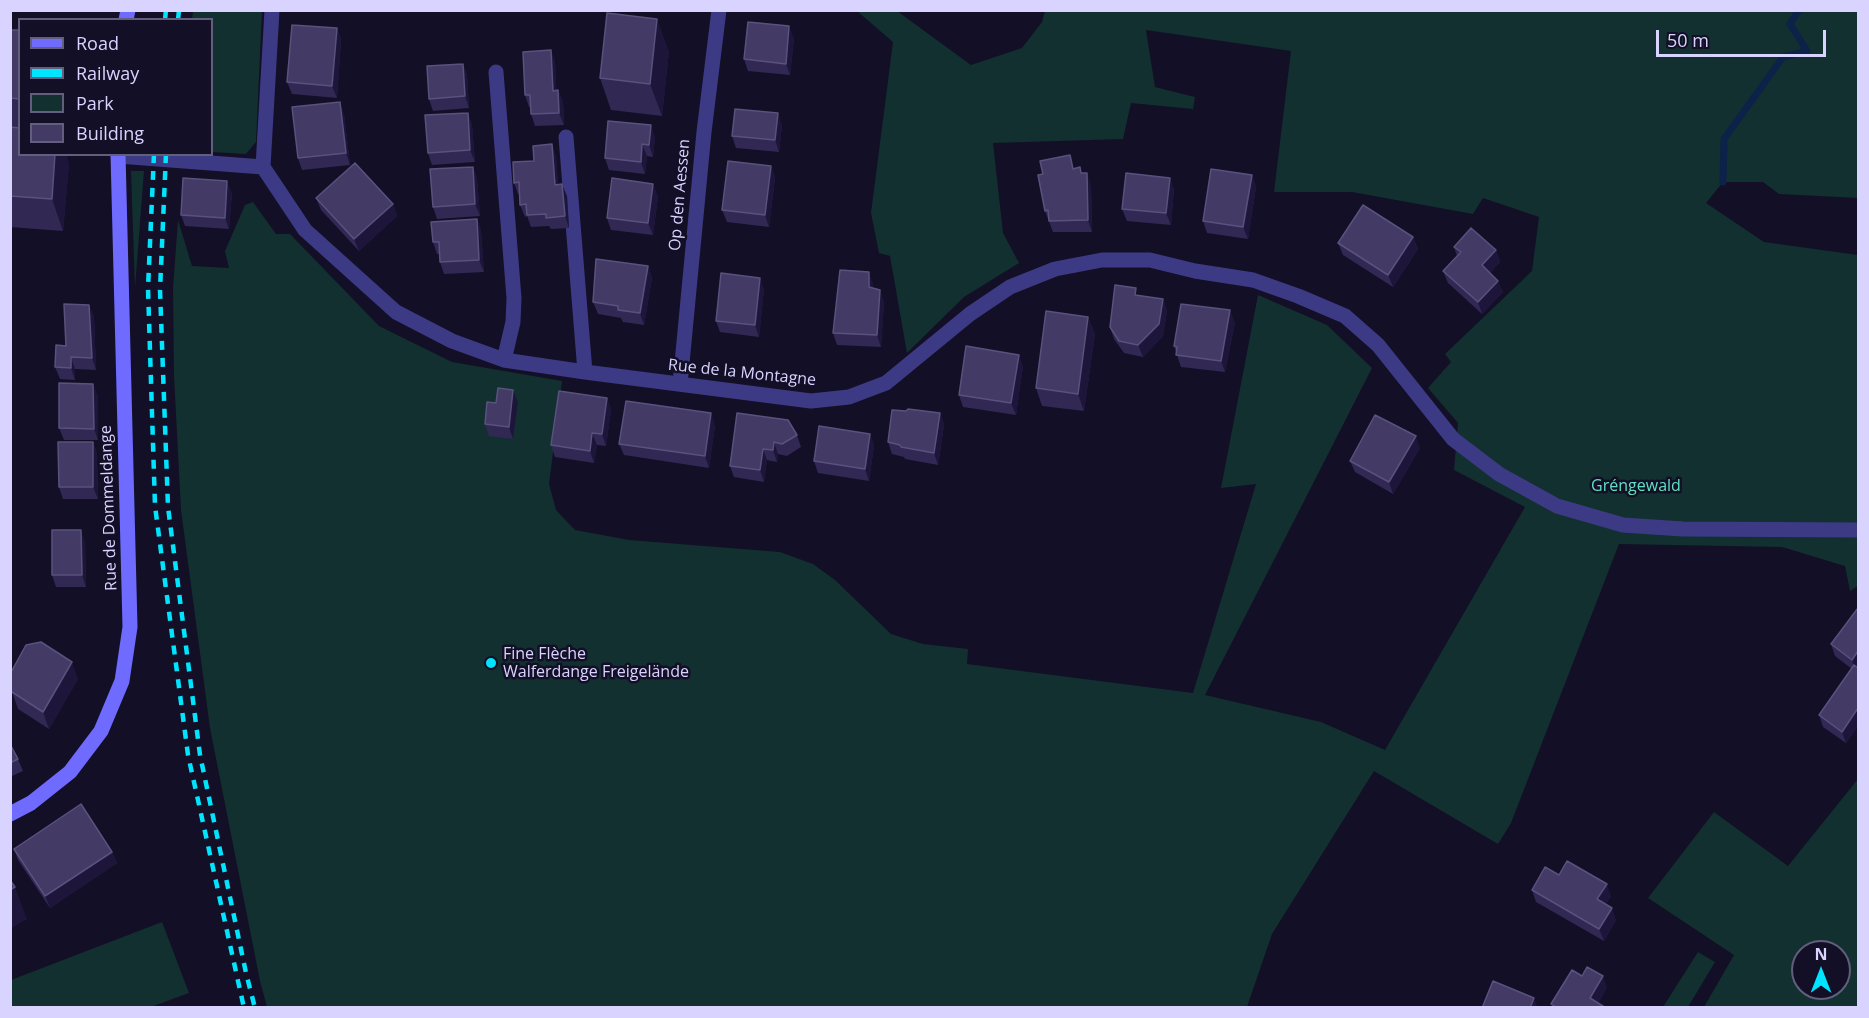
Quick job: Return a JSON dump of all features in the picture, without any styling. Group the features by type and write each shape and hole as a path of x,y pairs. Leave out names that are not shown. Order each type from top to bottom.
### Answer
{"main road":[{"name":"Rue de Dommeldange","path":"10,814 31,803 70,772 101,731 122,681 130,627 118,156"}],"street":[{"path":"130,156 263,167 272,10"},
{"name":"Op den Aessen","path":"680,384 704,132 719,10"},
{"path":"496,72 514,298 513,322 504,360"},
{"path":"566,137 585,372"},
{"name":"Rue de la Montagne","path":"263,167 305,230 396,312 452,341 504,360 811,401 849,397 886,383 970,314 1010,287 1055,269 1102,260 1150,260 1195,271 1253,280 1345,316 1378,345 1453,439 1499,474 1557,506 1623,525 1683,530 1858,530"}],"green space":[{"path":"193,11 262,11 256,142 246,154 213,152 213,18 192,18"},
{"name":"Gréngewald","path":"857,11 897,11 971,65 1022,48 1042,22 1045,11 1858,11 1858,198 1779,194 1763,182 1723,182 1706,203 1764,242 1858,255 1858,586 1850,591 1845,566 1782,547 1619,544 1511,823 1498,844 1374,771 1272,934 1247,1007 267,1007 210,728 181,510 174,376 173,288 178,220 192,266 229,268 225,251 245,205 253,202 276,234 290,234 379,326 452,362 562,381 549,484 556,510 575,530 629,540 780,552 813,564 835,580 891,634 923,644 968,649 967,664 1193,693 1256,484 1221,488 1258,295 1327,325 1372,368 1205,695 1321,722 1385,750 1525,507 1454,470 1458,423 1428,388 1451,362 1445,354 1532,271 1539,217 1483,198 1473,214 1352,192 1274,192 1291,51 1146,30 1155,87 1195,97 1193,109 1131,103 1123,139 993,143 1003,233 1019,263 964,297 907,353 890,256 879,253 871,213 893,42"},
{"path":"131,171 144,171 135,288"},
{"path":"1858,779 1858,1007 1704,1007 1734,955 1648,898 1714,812 1788,866"},
{"path":"162,922 189,993 151,1007 11,1007 11,980"},
{"path":"1698,952 1715,962 1688,1007 1663,1007"}],"building":[{"path":"607,13 657,19 650,84 600,78"},
{"path":"748,22 789,26 786,64 744,59"},
{"path":"292,25 337,28 332,86 287,82"},
{"path":"10,30 18,30 18,99 10,98"},
{"path":"551,50 553,91 558,90 559,113 531,114 530,95 525,95 523,52"},
{"path":"463,64 465,96 429,99 427,66"},
{"path":"340,102 346,153 298,158 292,107"},
{"path":"735,109 778,113 775,140 732,136"},
{"path":"468,113 470,150 428,153 425,115"},
{"path":"608,121 651,125 649,145 642,144 641,162 605,158"},
{"path":"10,127 18,128 18,156 55,156 52,199 10,196"},
{"path":"552,144 555,185 562,184 565,216 546,218 546,214 527,215 526,204 520,205 519,182 514,183 513,162 534,161 533,146"},
{"path":"1070,155 1073,169 1080,167 1081,173 1087,173 1088,220 1049,221 1038,175 1043,174 1040,161"},
{"path":"728,161 771,166 765,215 722,210"},
{"path":"355,163 393,204 354,239 316,198"},
{"path":"473,167 475,204 433,207 430,169"},
{"path":"1211,169 1252,175 1243,227 1203,221"},
{"path":"1126,173 1170,178 1166,213 1122,209"},
{"path":"183,178 227,181 225,218 181,215"},
{"path":"612,178 653,184 648,223 607,218"},
{"path":"1363,205 1413,237 1388,275 1338,243"},
{"path":"477,219 479,260 440,262 439,242 433,242 431,222"},
{"path":"1471,228 1496,250 1482,265 1498,281 1478,302 1443,271 1461,252 1454,247"},
{"path":"596,259 648,266 640,313 618,310 618,306 593,302"},
{"path":"840,270 869,272 869,287 880,290 877,335 833,333"},
{"path":"721,273 760,278 755,325 716,321"},
{"path":"1115,285 1136,288 1135,295 1163,299 1159,324 1138,345 1119,341 1110,327"},
{"path":"64,304 89,305 92,358 71,357 71,368 55,367 56,345 66,346"},
{"path":"1181,304 1230,310 1221,361 1176,355 1177,347 1174,346"},
{"path":"1046,311 1088,317 1078,394 1036,388"},
{"path":"966,346 1019,355 1011,403 959,395"},
{"path":"59,383 93,384 94,429 59,428"},
{"path":"498,388 513,390 509,427 485,424 487,402 496,403"},
{"path":"559,391 607,398 602,434 592,433 590,451 551,445"},
{"path":"626,401 711,413 705,456 619,444"},
{"path":"908,409 940,413 934,453 901,447 888,442 892,410 906,411"},
{"path":"737,413 788,420 797,435 782,444 774,442 773,450 763,449 760,470 730,466"},
{"path":"1375,415 1416,436 1389,482 1350,461"},
{"path":"819,426 870,434 865,469 814,461"},
{"path":"58,442 93,442 93,487 59,487"},
{"path":"52,530 81,530 82,575 52,575"},
{"path":"1858,608 1858,651 1852,660 1831,644"},
{"path":"41,642 72,662 43,712 12,692 10,688 10,674 26,645"},
{"path":"1854,665 1858,668 1858,708 1842,732 1819,715"},
{"path":"10,744 18,759 10,763"},
{"path":"81,804 112,852 45,896 14,849"},
{"path":"1567,861 1607,884 1597,899 1612,908 1599,929 1532,890 1545,867 1559,875"},
{"path":"10,880 15,887 10,890"},
{"path":"1587,967 1603,976 1590,998 1606,1008 1557,1008 1551,1004 1572,970 1582,976"},
{"path":"1493,981 1534,998 1530,1008 1482,1008"}],"waterway":[{"path":"1723,182 1724,139 1783,57 1807,51 1790,24 1799,10"}],"railway":[{"path":"165,18 166,10"},
{"path":"178,18 179,10"},
{"path":"154,156 148,288 155,506 188,755 244,1008"},
{"path":"166,156 160,290 168,507 200,755 255,1008"}],"place":[{"name":"Fine Flèche Walferdange Freigelände","path":"491,663"}]}
